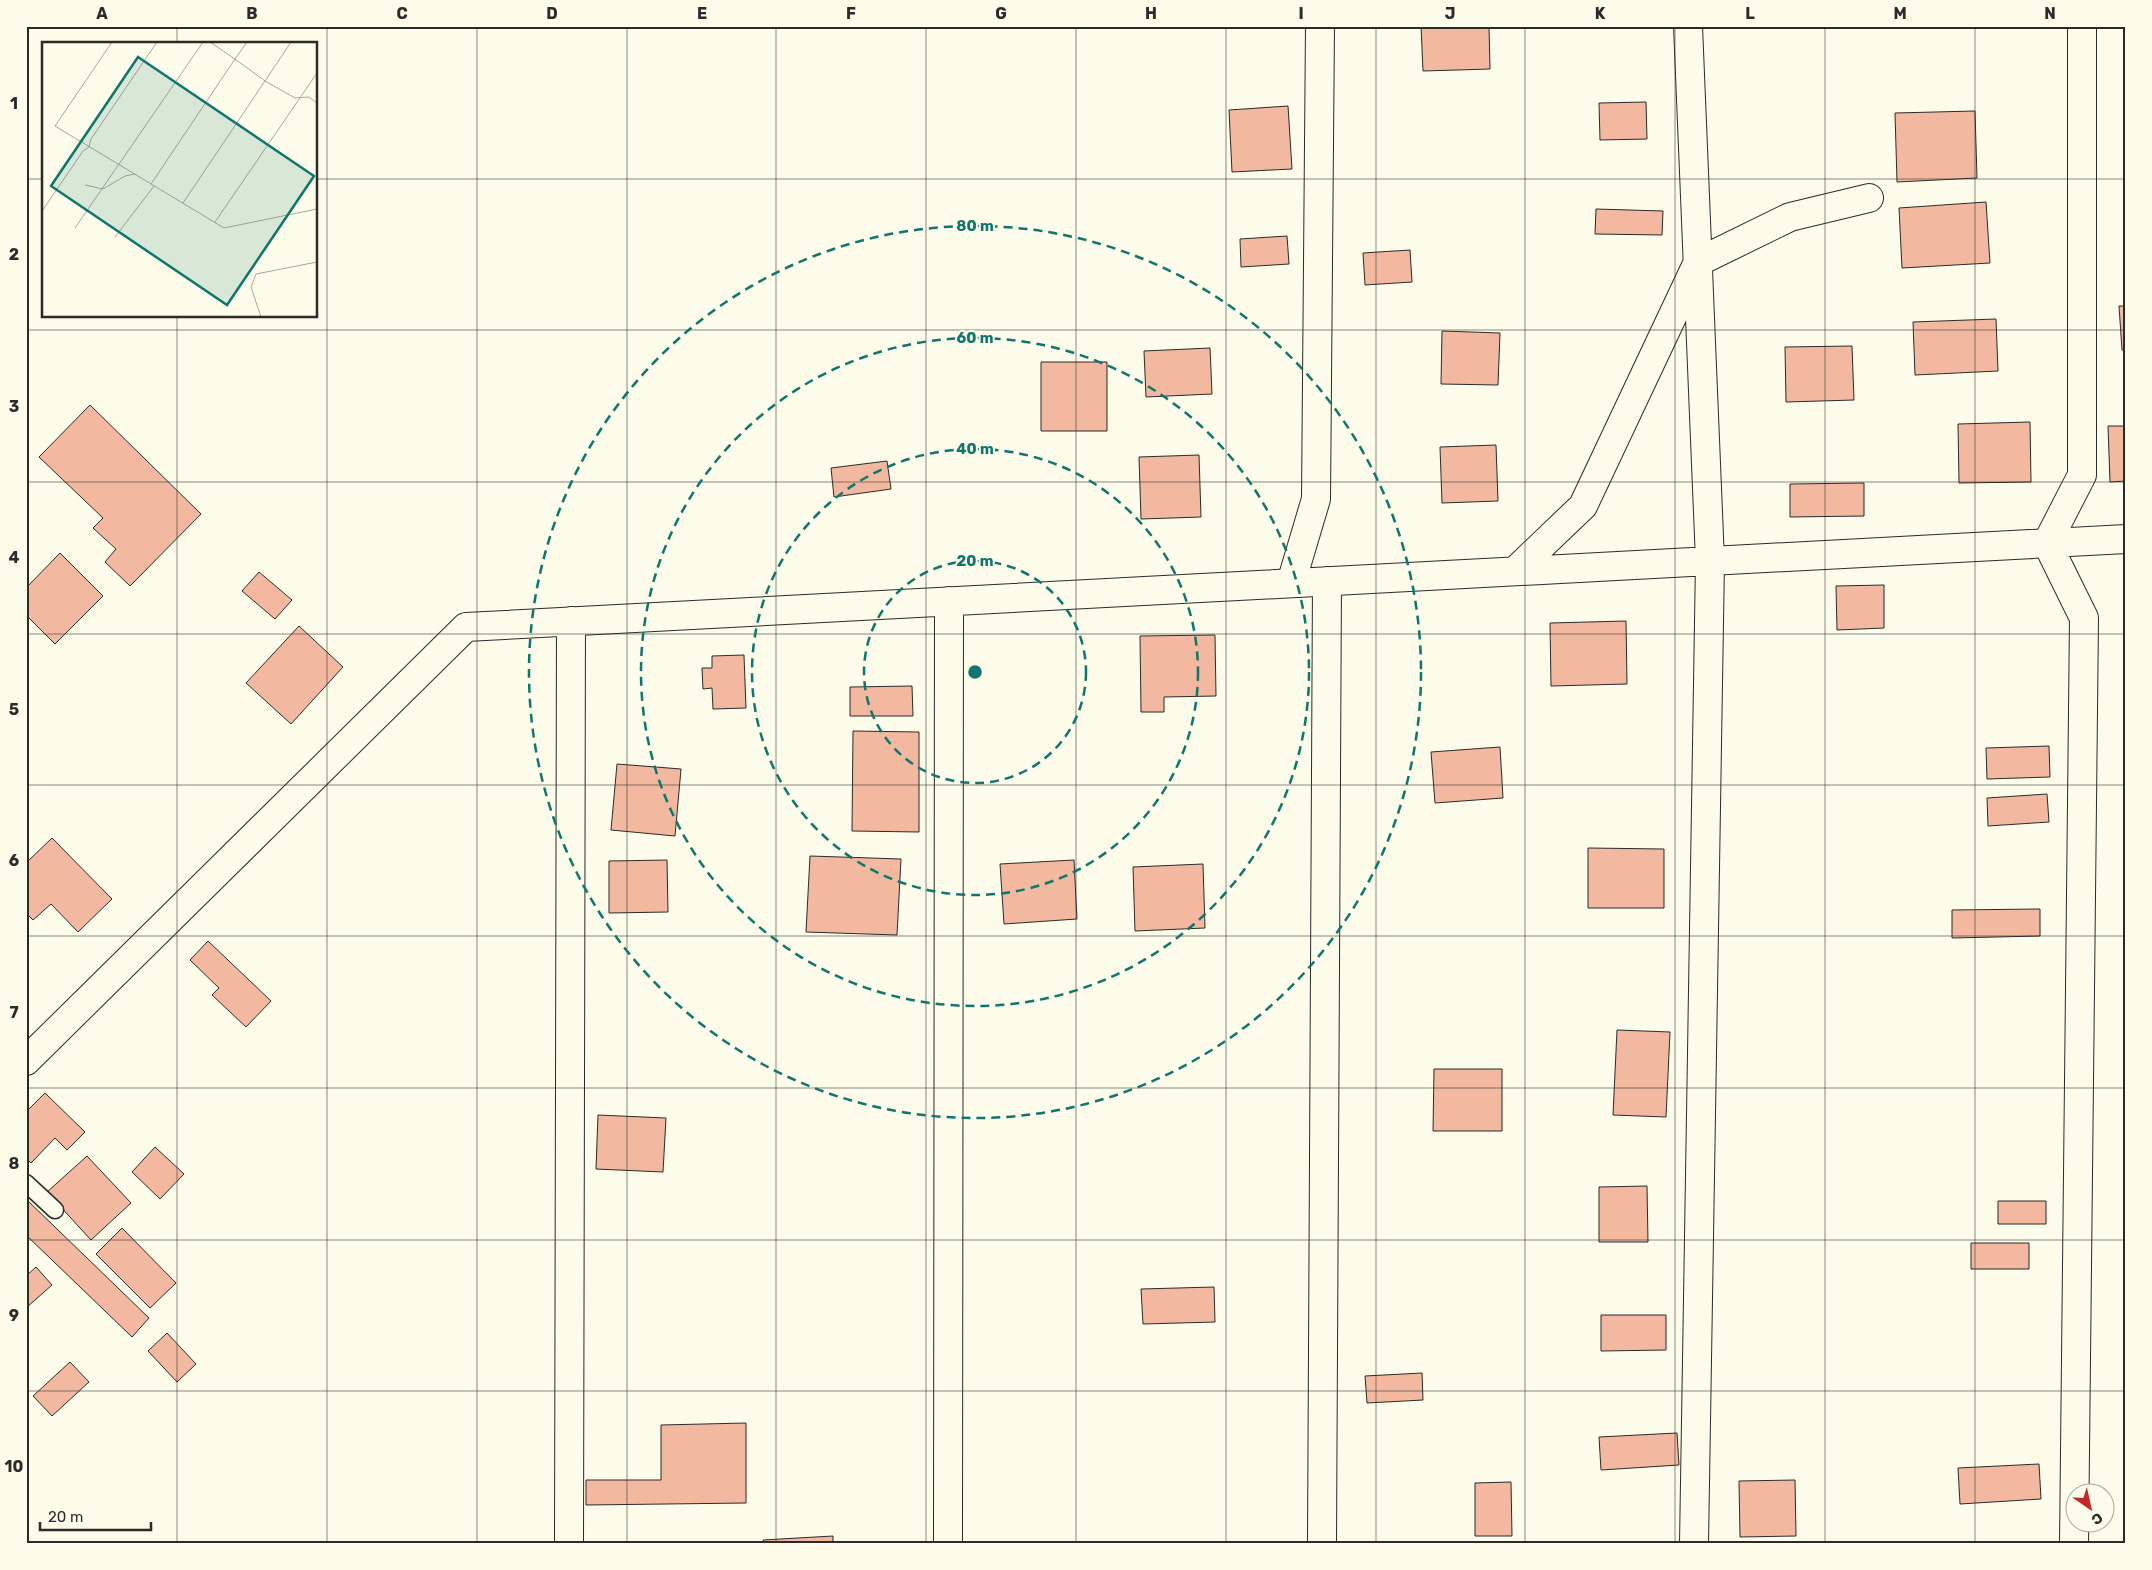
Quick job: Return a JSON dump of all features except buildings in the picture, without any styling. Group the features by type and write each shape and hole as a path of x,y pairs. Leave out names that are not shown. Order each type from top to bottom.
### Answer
{"street":[{"path":"1291,583 1316,499 1320,26"},
{"path":"1688,26 1710,561 1694,1544"},
{"path":"2047,543 2082,475 2082,26"},
{"path":"1515,571 1583,506 1698,262 1790,217 1869,198"},
{"path":"26,1061 466,626 2126,539"},
{"path":"2047,543 2084,618 2074,1544"},
{"path":"1322,1544 1327,581"},
{"path":"948,601 948,1544"},
{"path":"569,1544 571,621"}],"lane":[{"path":"26,1183 55,1210"}]}
